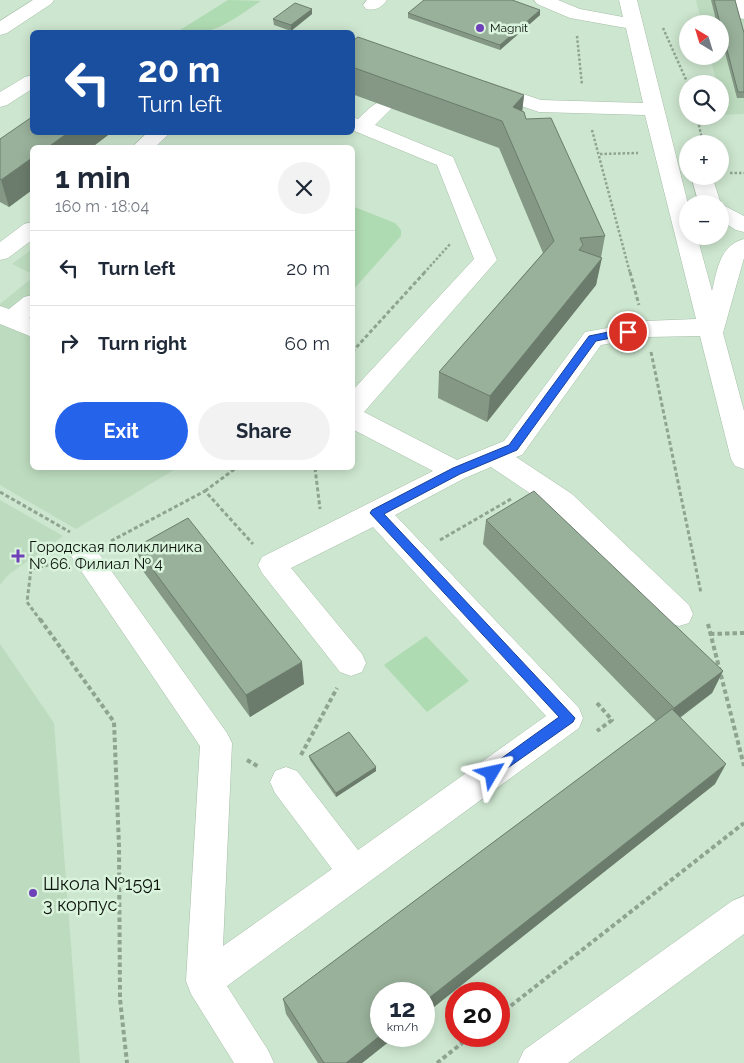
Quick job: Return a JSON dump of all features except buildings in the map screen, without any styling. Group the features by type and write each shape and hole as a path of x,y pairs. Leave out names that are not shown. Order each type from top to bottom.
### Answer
{"street":[{"path":"15,0 39,4"},
{"path":"544,0 576,14 633,24"},
{"path":"628,0 679,205"},
{"path":"740,0 744,14"},
{"path":"3,27 39,4"},
{"path":"3,27 23,32"},
{"path":"0,101 30,82"},
{"path":"474,84 539,106 585,107 657,119 679,145"},
{"path":"356,125 384,106"},
{"path":"355,405 486,260 446,161 356,125"},
{"path":"145,145 157,135"},
{"path":"729,216 744,225"},
{"path":"0,253 30,230"},
{"path":"729,235 744,234"},
{"path":"689,245 744,459"},
{"path":"712,330 732,257 744,246"},
{"path":"5,317 30,304"},
{"path":"5,317 30,328"},
{"path":"351,663 272,565 456,471 513,448 593,338 646,329 712,330"},
{"path":"355,419 456,471"},
{"path":"494,456 562,501 693,614"},
{"path":"204,981 568,718 376,513"},
{"path":"92,552 216,743 204,981 255,1063"},
{"path":"286,782 355,872"},
{"path":"537,1063 744,913"}],"path":[{"path":"576,14 585,107 600,154 646,329 702,596"},
{"path":"661,24 684,75"},
{"path":"600,154 644,153"},
{"path":"729,173 744,173"},
{"path":"355,349 470,222"},
{"path":"0,492 92,552 205,491 233,470"},
{"path":"315,470 324,540"},
{"path":"415,555 537,484"},
{"path":"205,491 272,565"},
{"path":"31,569 27,602 114,722 119,846 120,999 127,1063"},
{"path":"693,614 710,634 744,766"},
{"path":"710,634 744,633"},
{"path":"216,743 286,782 351,663"},
{"path":"510,1006 744,823"},
{"path":"437,1063 457,1047"}],"shaded area":[{"path":"228,0 261,1 233,20 212,30 180,30"},
{"path":"696,0 744,0 744,114 729,115 729,75 715,75 712,65 729,65 729,15 700,15"},
{"path":"355,207 395,223 401,230 401,236 355,288"},
{"path":"30,250 30,273 12,264"},
{"path":"30,280 30,470 174,470 76,529 0,485 0,304"},
{"name":"Городская поликлиника № 66. Филиал № 4","path":"0,500 63,536 8,575 0,585"},
{"path":"426,636 469,681 427,712 384,665"},
{"name":"Школа №1591 3 корпус","path":"0,644 54,723 80,1063 0,1063"}],"place":[{"name":"Magnit","path":"480,28"},
{"name":"Городская поликлиника № 66. Филиал № 4","path":"18,556"},
{"name":"Школа №1591 3 корпус","path":"33,893"}],"route":[{"path":"492,773 568,718 376,513 456,471 513,448 593,338 628,332"}]}
